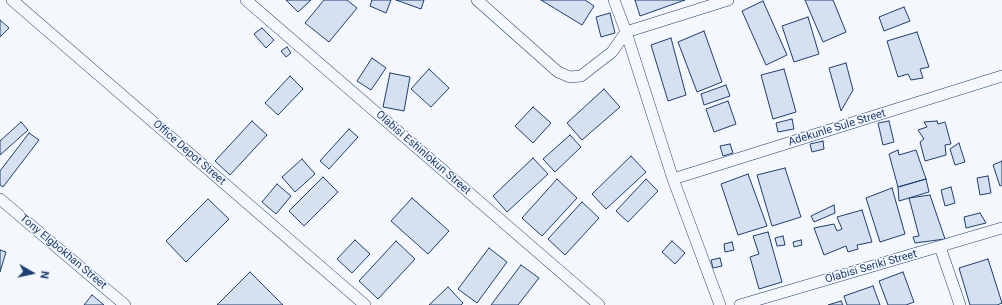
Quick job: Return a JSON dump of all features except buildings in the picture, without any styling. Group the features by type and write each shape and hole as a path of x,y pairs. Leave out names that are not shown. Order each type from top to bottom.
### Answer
{"street":[{"name":"Office Depot Street","path":"12,0 365,305"},
{"name":"Olabisi Eshinlokun Street","path":"246,0 599,305"},
{"path":"477,0 558,72 570,77 581,76 612,52 626,32 728,0"},
{"path":"614,0 626,32 673,179 720,305"},
{"name":"Adekunle Sule Street","path":"673,179 1002,76"},
{"name":"Tony Elgbokhan Street","path":"0,199 125,305"},
{"name":"Olabisi Seriki Street","path":"740,305 1002,228"},
{"path":"940,247 960,305"}]}
